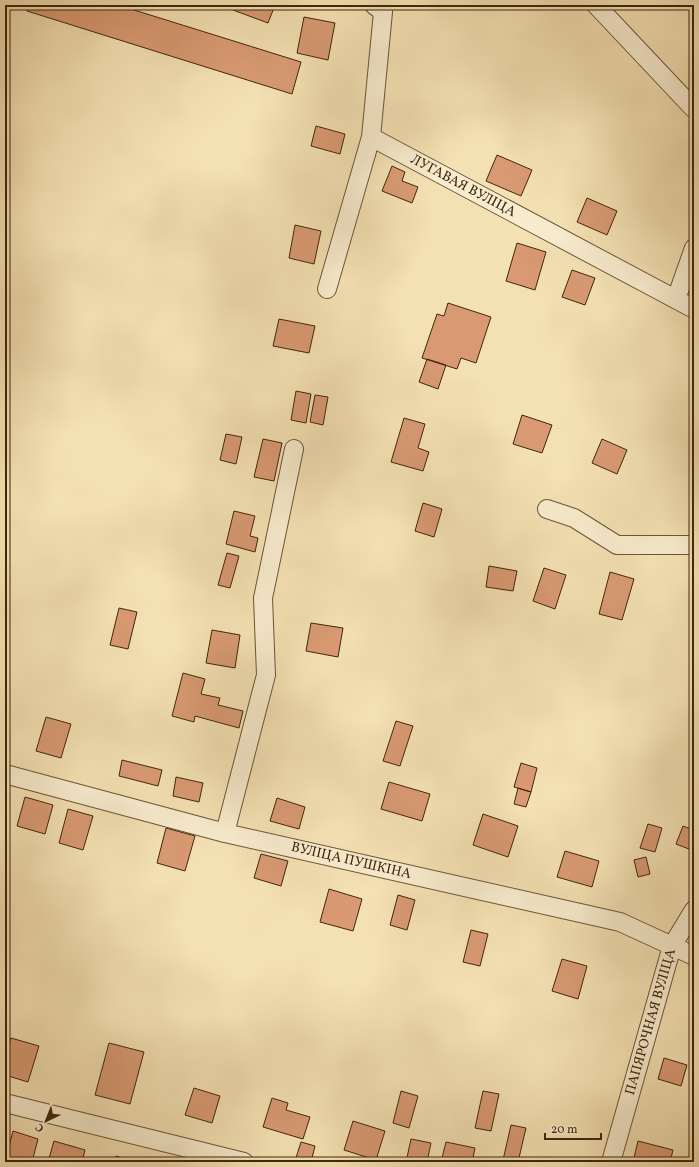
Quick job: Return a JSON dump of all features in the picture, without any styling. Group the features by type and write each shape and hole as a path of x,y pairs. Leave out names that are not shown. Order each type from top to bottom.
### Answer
{"street":[{"path":"327,289 371,137 383,12 374,5"},
{"path":"596,5 694,109"},
{"name":"ЛУГАВАЯ ВУЛІЦА","path":"371,137 694,309"},
{"path":"676,299 694,248"},
{"path":"225,833 266,675 263,598 294,450"},
{"path":"547,509 574,518 617,545 694,545"},
{"name":"ВУЛІЦА ПУШКІНА","path":"5,774 225,833 620,922 694,956"},
{"name":"ПАПЯРОЧНАЯ ВУЛІЦА","path":"611,1162 672,946 694,910"},
{"path":"5,1103 244,1162"}],"building":[{"path":"29,5 118,5 301,62 292,94 27,11"},
{"path":"235,5 275,5 268,23 233,10"},
{"path":"304,17 335,23 328,60 297,53"},
{"path":"316,126 345,134 340,154 311,146"},
{"path":"497,155 532,170 521,196 486,181"},
{"path":"392,166 405,172 402,181 418,187 412,203 382,191"},
{"path":"587,198 617,211 607,235 577,222"},
{"path":"295,225 321,231 314,264 289,258"},
{"path":"517,243 546,252 535,290 506,281"},
{"path":"572,270 595,278 585,305 562,297"},
{"path":"448,303 491,317 476,363 461,358 457,369 422,358 437,314 444,316"},
{"path":"279,319 315,326 309,353 273,346"},
{"path":"427,359 446,365 438,389 419,382"},
{"path":"296,391 311,394 306,423 291,420"},
{"path":"315,395 328,397 323,425 310,422"},
{"path":"522,415 552,425 542,453 513,444"},
{"path":"404,418 425,424 418,448 429,452 423,471 391,462"},
{"path":"226,434 242,437 236,464 220,460"},
{"path":"263,439 282,443 274,481 254,477"},
{"path":"602,439 627,450 617,474 592,463"},
{"path":"423,503 442,509 434,537 415,531"},
{"path":"234,511 255,516 250,536 258,538 255,552 226,544"},
{"path":"227,553 239,556 230,588 218,585"},
{"path":"489,566 517,571 513,591 486,587"},
{"path":"544,568 566,575 555,609 533,601"},
{"path":"610,572 634,579 622,620 599,614"},
{"path":"119,608 137,612 128,649 110,645"},
{"path":"311,623 343,628 338,657 306,651"},
{"path":"212,630 240,635 235,668 206,663"},
{"path":"183,673 205,679 201,694 220,698 218,705 243,711 239,728 195,716 194,722 172,716"},
{"path":"46,717 71,724 61,758 36,751"},
{"path":"396,721 413,726 400,766 383,761"},
{"path":"122,760 162,770 158,786 119,776"},
{"path":"521,763 537,768 531,792 514,787"},
{"path":"176,777 203,783 199,802 173,796"},
{"path":"389,782 430,794 422,821 381,809"},
{"path":"518,788 531,792 526,807 514,804"},
{"path":"25,797 53,805 45,834 17,826"},
{"path":"277,798 305,807 299,829 270,821"},
{"path":"68,809 93,816 83,850 59,843"},
{"path":"483,814 518,826 508,857 473,845"},
{"path":"648,824 662,828 655,852 640,848"},
{"path":"683,826 693,830 694,828 694,851 676,844"},
{"path":"166,828 195,836 185,871 157,863"},
{"path":"565,851 599,861 592,887 557,877"},
{"path":"261,854 288,861 281,886 254,878"},
{"path":"646,857 650,874 638,877 634,860"},
{"path":"329,889 362,899 353,931 320,922"},
{"path":"398,895 415,900 407,930 390,925"},
{"path":"471,930 488,934 480,966 463,962"},
{"path":"562,959 587,966 578,999 552,991"},
{"path":"11,1038 39,1046 28,1082 5,1075 5,1056"},
{"path":"109,1043 144,1052 130,1104 95,1095"},
{"path":"664,1058 687,1065 681,1086 658,1079"},
{"path":"194,1088 220,1096 212,1123 185,1115"},
{"path":"401,1091 418,1096 409,1128 393,1123"},
{"path":"483,1091 499,1094 491,1131 475,1128"},
{"path":"272,1098 288,1103 286,1110 310,1117 303,1139 263,1127"},
{"path":"353,1121 385,1131 376,1160 344,1150"},
{"path":"511,1125 526,1128 518,1162 503,1160"},
{"path":"13,1131 38,1139 32,1162 5,1162"},
{"path":"411,1139 431,1143 427,1162 406,1162"},
{"path":"54,1141 85,1150 82,1162 48,1162"},
{"path":"638,1141 673,1150 670,1162 633,1162"},
{"path":"301,1142 315,1146 311,1162 295,1161"},
{"path":"446,1142 475,1148 472,1162 441,1162"},
{"path":"116,1156 136,1162 115,1162"}]}
